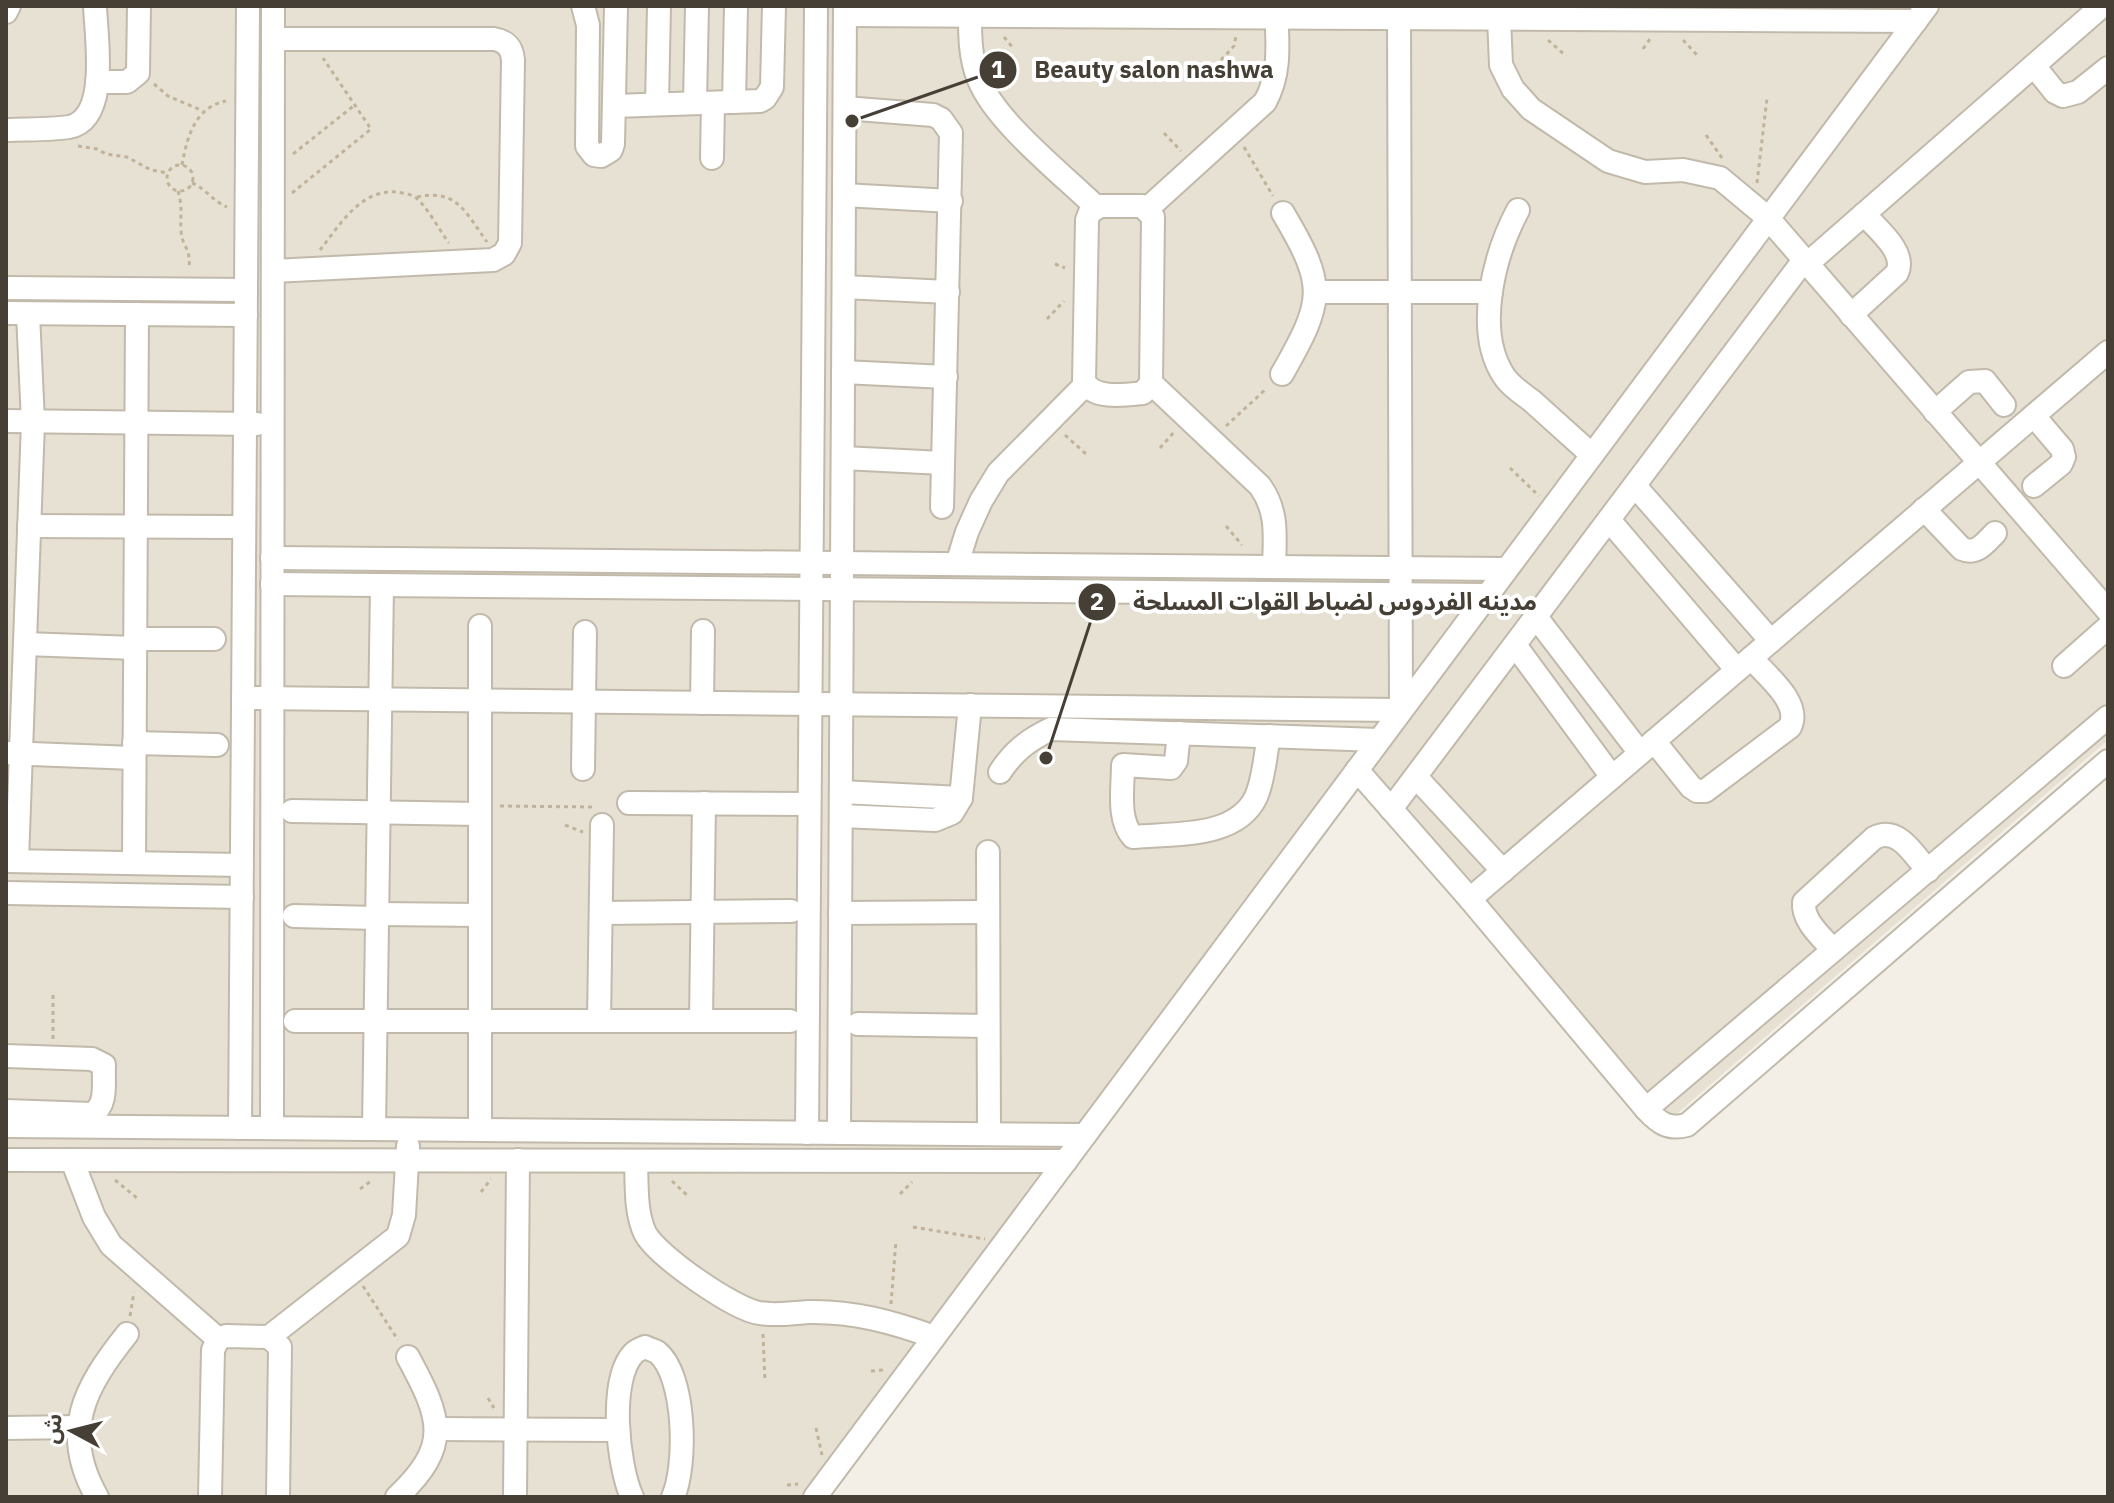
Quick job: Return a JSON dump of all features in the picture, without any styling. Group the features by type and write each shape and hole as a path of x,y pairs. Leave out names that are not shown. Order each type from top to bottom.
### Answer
{"street":[{"path":"6,12 9,6"},
{"path":"6,130 72,126 89,114 94,105 97,82 95,6"},
{"path":"97,82 127,82 138,73 139,6"},
{"path":"240,1128 248,6"},
{"path":"272,1128 273,6"},
{"path":"583,6 588,25 587,146 594,155 606,154 611,150 616,6"},
{"path":"657,104 659,6"},
{"path":"697,6 714,103"},
{"path":"712,158 714,103 736,6"},
{"path":"614,106 760,101 772,87 774,6"},
{"path":"807,1133 816,6"},
{"path":"1391,809 1806,262 2102,6"},
{"path":"839,1133 845,10 1205,11 1239,17 1276,12 1399,18 1921,14"},
{"path":"970,11 970,46 978,77 991,105 1096,207"},
{"path":"1147,209 1265,102 1274,87 1277,70 1276,12"},
{"path":"815,1497 1592,455 1762,212 1921,14"},
{"path":"1399,18 1401,710"},
{"path":"1499,18 1501,65 1513,89 1531,109 1608,161 1645,172 1683,170 1720,178 1762,212 2108,611"},
{"path":"248,45 309,39 494,39 506,43 513,60 510,243 499,258 273,271"},
{"path":"2034,66 2055,92 2063,96 2078,92 2108,68"},
{"path":"845,108 933,115 941,119 953,141 942,507"},
{"path":"844,195 951,201"},
{"path":"957,564 967,532 998,473 1085,385 1087,220 1090,212 1096,207 1142,206 1155,222 1151,383 1140,394 1095,393 1085,385"},
{"path":"1518,210 1509,226 1491,292 1487,322 1493,351 1505,378 1592,455"},
{"path":"1282,374 1312,320 1316,292 1312,265 1283,213"},
{"path":"1851,315 1897,273 1901,265 1900,256 1864,214"},
{"path":"814,242 844,240"},
{"path":"844,287 948,292"},
{"path":"6,288 246,290"},
{"path":"1316,292 1491,292"},
{"path":"242,865 12,861 14,753 25,644 17,567 29,526 33,422 17,314 246,315"},
{"path":"134,863 137,314"},
{"path":"1470,899 2108,352"},
{"path":"843,372 946,377"},
{"path":"1935,412 1969,382 1976,380 1985,381 2004,405"},
{"path":"1151,383 1260,486 1274,512 1274,566"},
{"path":"2034,416 2062,449 2064,457 2061,464 2034,486"},
{"path":"6,421 272,424"},
{"path":"843,458 943,463"},
{"path":"1635,486 1771,641"},
{"path":"1924,509 1962,549 1969,552 1977,550 1995,533"},
{"path":"1536,617 1587,685 1647,747 1697,791 1705,791 1790,727 1793,720 1791,704 1744,664 1609,520"},
{"path":"29,526 232,527"},
{"path":"272,558 1506,569"},
{"path":"1147,565 1148,591"},
{"path":"272,584 1487,595"},
{"path":"374,1129 382,585"},
{"path":"480,626 480,1130"},
{"path":"2064,666 2108,627"},
{"path":"702,703 703,631"},
{"path":"583,769 585,632"},
{"path":"25,644 214,639"},
{"path":"1515,645 1612,777"},
{"path":"1562,709 1587,685"},
{"path":"243,698 1401,710"},
{"path":"841,816 935,820 952,813 961,798 970,705"},
{"path":"1646,1109 2108,717"},
{"path":"1000,772 1022,746 1051,729 1379,740"},
{"path":"1179,733 1176,761 1171,768 1123,765 1124,819 1127,831 1133,837 1224,827 1238,820 1258,794 1269,736"},
{"path":"14,753 217,745"},
{"path":"1357,770 1646,1109 1663,1125 1675,1128 1687,1125 2108,761"},
{"path":"1416,777 1503,871"},
{"path":"841,792 961,798"},
{"path":"629,803 809,804"},
{"path":"701,1021 704,803"},
{"path":"292,811 379,813 480,810"},
{"path":"599,816 599,1021"},
{"path":"1833,950 1806,918 1804,902 1874,838 1889,833 1896,836 1928,871"},
{"path":"988,852 989,1134"},
{"path":"6,893 242,897"},
{"path":"601,913 791,911"},
{"path":"840,913 988,912"},
{"path":"294,916 480,915"},
{"path":"295,1021 790,1021"},
{"path":"858,1024 988,1026"},
{"path":"240,1032 272,1033"},
{"path":"6,1056 92,1059 104,1065 102,1102 99,1110 92,1114 6,1111"},
{"path":"6,1126 1085,1135"},
{"path":"269,1337 398,1236 402,1226 409,1129"},
{"path":"729,1161 731,1132"},
{"path":"6,1160 1066,1161"},
{"path":"72,1160 101,1232 218,1339"},
{"path":"515,1497 518,1160"},
{"path":"636,1161 639,1217 646,1234 657,1249 733,1304 763,1314 850,1314 890,1321 934,1337"},
{"path":"97,1497 81,1462 78,1427 86,1393 127,1334"},
{"path":"210,1497 213,1350 218,1339 226,1336 269,1337 277,1343 281,1352 278,1497"},
{"path":"632,1497 622,1467 618,1401 624,1373 633,1354 645,1347 658,1353 669,1371 678,1398 682,1431 681,1464 673,1497"},
{"path":"397,1497 421,1474 432,1453 436,1429 433,1406 408,1357"},
{"path":"6,1428 78,1427"},
{"path":"436,1429 618,1430"}],"path":[{"path":"1221,60 1234,46 1239,17"},
{"path":"273,208 370,132 371,125 309,39"},
{"path":"138,73 168,96 203,111"},
{"path":"1762,212 1767,98"},
{"path":"182,165 194,124 203,111 221,101 248,102"},
{"path":"273,170 356,104"},
{"path":"55,127 58,137 70,144 127,157 151,170 168,173"},
{"path":"1234,130 1283,213"},
{"path":"1164,133 1194,166"},
{"path":"168,173 177,165 192,171 189,188 178,191"},
{"path":"168,173 169,185 178,191 183,205 181,233 190,252 187,290"},
{"path":"192,183 205,189 224,206 247,210"},
{"path":"304,270 357,205 384,192 400,192 415,197 430,194 445,196 459,203 499,258"},
{"path":"415,197 463,262"},
{"path":"1212,440 1282,374"},
{"path":"1049,421 1086,454"},
{"path":"1510,468 1552,508"},
{"path":"480,810 599,816"},
{"path":"53,991 53,1058"},
{"path":"913,1227 1005,1242"},
{"path":"890,1321 896,1240"},
{"path":"127,1334 138,1269"},
{"path":"354,1272 408,1357"},
{"path":"763,1314 765,1382"}],"shaded area":[{"path":"6,6 2108,6 2108,740 1658,1130 1356,777 830,1497 6,1497"}],"place":[{"name":"Beauty salon nashwa","path":"852,121"},
{"name":"مدينه الفردوس لضباط القوات المسلحة","path":"1046,758"}]}
